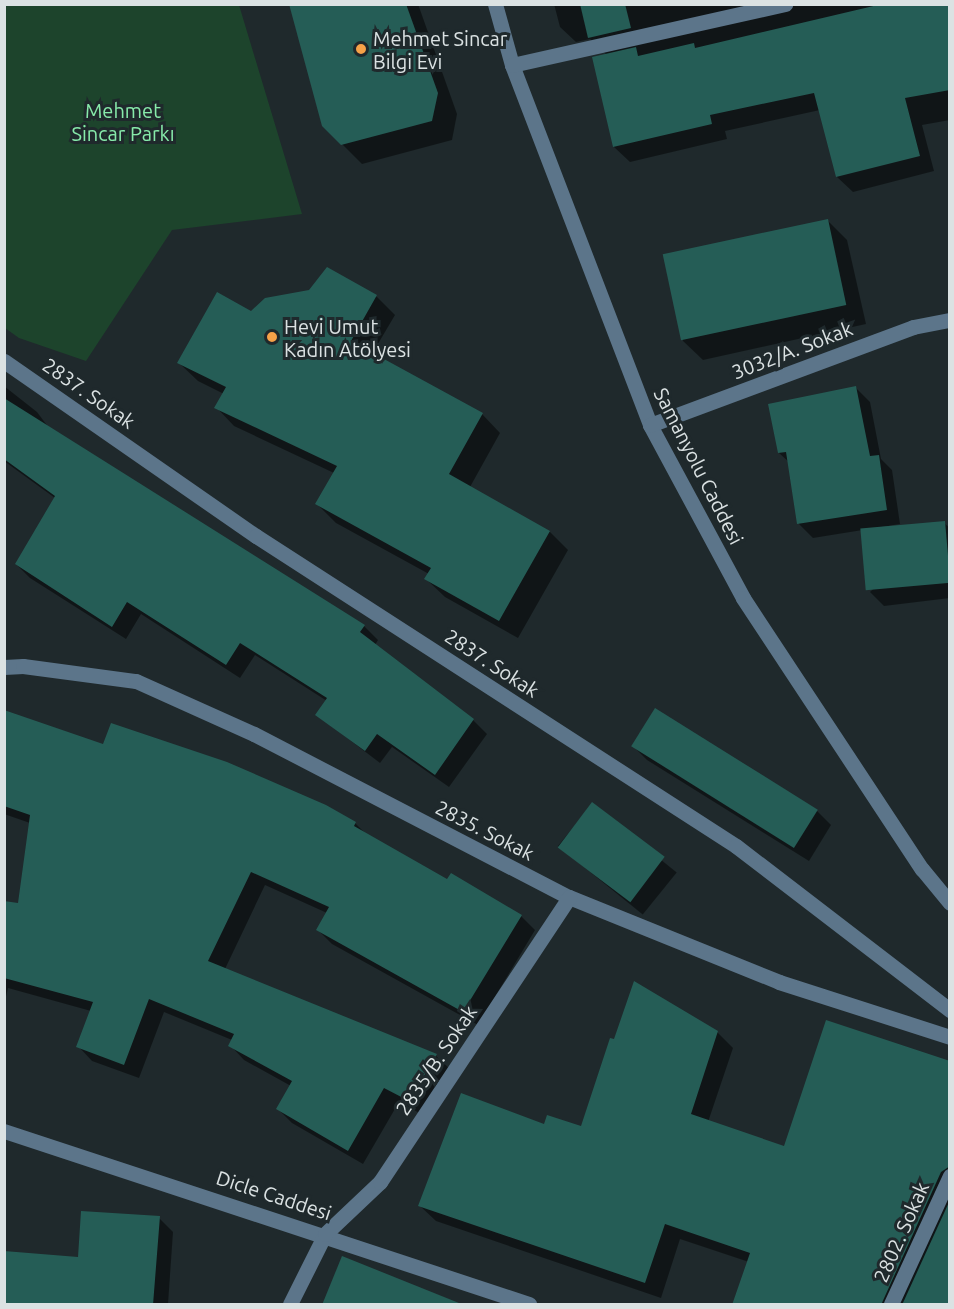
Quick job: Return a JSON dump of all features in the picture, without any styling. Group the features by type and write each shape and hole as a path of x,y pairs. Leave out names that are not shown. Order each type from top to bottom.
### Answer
{"street":[{"name":"Samanyolu Caddesi","path":"495,4 512,65 650,426 743,598 922,869 950,903"},
{"path":"512,65 784,4"},
{"name":"3032/A. Sokak","path":"650,426 913,327 950,320"},
{"name":"2837. Sokak","path":"4,361 256,536 736,846 950,1010"},
{"name":"2835. Sokak","path":"4,667 23,666 136,681 254,734 569,897 779,982 950,1037"},
{"name":"2835/B. Sokak","path":"325,1234 380,1182 569,897"},
{"name":"Dicle Caddesi","path":"4,1131 325,1234 529,1305"},
{"name":"2802. Sokak","path":"891,1305 950,1176"},
{"path":"290,1305 325,1234"}],"green space":[{"name":"Mehmet Sincar Parkı","path":"5,4 239,5 302,214 172,230 86,361 19,338 5,328"}],"building":[{"name":"Mehmet Sincar Bilgi Evi","path":"289,4 406,4 438,93 432,121 341,145 322,126"},
{"path":"580,4 625,4 631,28 588,38"},
{"path":"882,4 950,4 950,90 905,98 920,156 836,177 814,93 710,115 712,124 613,147 592,57 636,47 638,56 694,43 695,48"},
{"path":"828,219 846,305 681,340 663,254"},
{"path":"327,267 377,295 351,341 483,413 449,474 550,531 499,621 424,579 431,568 315,504 337,466 214,408 226,387 177,363 217,292 251,311 265,298 309,290"},
{"path":"856,386 870,456 879,455 887,510 797,524 786,452 778,453 768,404"},
{"path":"4,398 365,625 360,632 474,719 435,775 377,734 365,751 315,715 327,698 240,643 226,665 127,602 112,627 15,564 55,496 4,459"},
{"path":"945,521 950,583 866,590 860,528"},
{"path":"655,708 818,810 794,848 631,746"},
{"path":"4,710 103,744 111,723 227,762 326,805 356,822 354,826 447,879 451,873 522,915 463,1012 316,930 329,907 251,872 208,961 437,1054 409,1101 384,1088 348,1151 276,1109 292,1081 228,1046 234,1034 149,999 124,1065 76,1047 93,1002 4,978 4,901 18,903 30,815 4,806"},
{"path":"592,802 665,857 630,902 558,848"},
{"path":"634,981 718,1031 691,1114 784,1146 826,1020 950,1061 950,1166 941,1172 881,1305 732,1305 750,1253 665,1224 645,1283 418,1206 461,1093 544,1124 547,1115 581,1126 610,1038 614,1039"},
{"path":"950,1200 950,1305 902,1305"},
{"path":"81,1211 160,1216 153,1305 4,1305 4,1251 78,1257"},
{"path":"342,1256 459,1303 458,1305 322,1305"}],"place":[{"name":"Mehmet Sincar Bilgi Evi","path":"361,49"},
{"name":"Hevi Umut Kadın Atölyesi","path":"272,337"}]}
